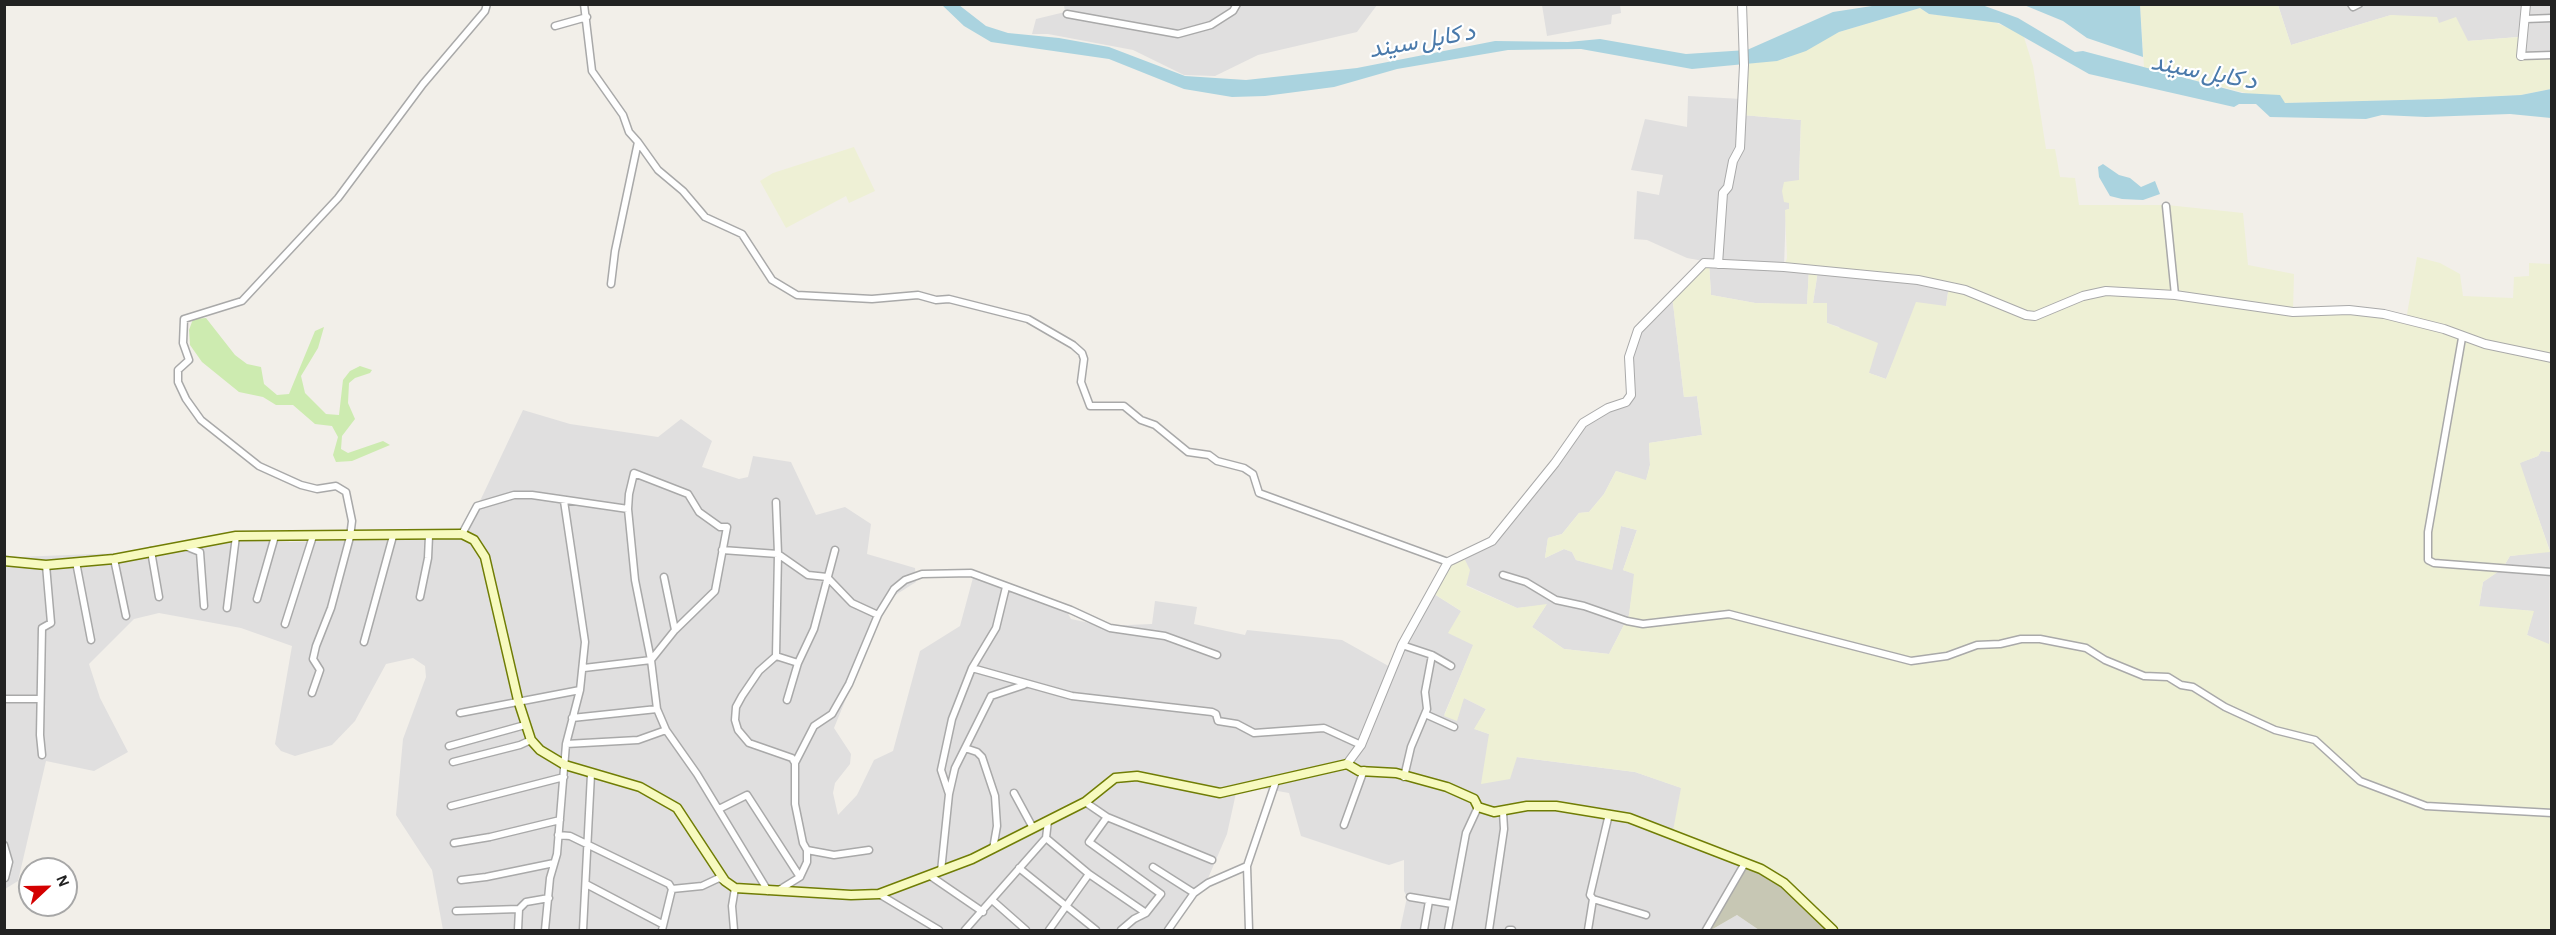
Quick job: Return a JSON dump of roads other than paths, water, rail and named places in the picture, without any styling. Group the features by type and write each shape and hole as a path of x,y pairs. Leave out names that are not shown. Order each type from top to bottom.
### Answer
{"main road":[{"path":"4,561 46,565 114,559 236,536 350,537 462,534 474,540 485,557 518,700 531,740 540,750 565,765 640,787 677,808 725,881 735,888 879,894 993,849 1084,802 1115,778 1137,776 1220,793 1347,764 1359,771 1396,773 1466,795 1474,799 1478,807 1503,812 1527,806 1556,806 1629,818 1761,869 1784,883 1833,930"}],"street":[{"path":"312,693 320,670 314,659 316,646 331,608 350,537 352,520 346,492 336,486 317,489 301,485 260,466 201,420 186,399 178,382 178,370 189,360 183,343 184,319 242,302 338,198 423,84 485,11 487,4"},
{"path":"584,4 592,71 623,115 629,132 658,170 683,191 705,217 742,234 767,274 797,295 872,299 918,295 936,300 949,299 1028,319 1073,345 1082,353 1084,359 1081,382 1090,406 1124,406 1141,420 1155,425 1188,452 1209,454 1217,461 1245,468 1253,474 1258,493 1448,562"},
{"path":"1066,14 1178,34 1210,25 1233,11 1237,4"},
{"path":"1718,264 1723,193 1728,187 1733,160 1740,148 1744,65 1742,4"},
{"path":"2351,4 2353,7 2359,4"},
{"path":"2526,4 2521,56 2552,55"},
{"path":"555,26 587,17"},
{"path":"2525,19 2552,18"},
{"path":"612,284 615,251 638,142"},
{"path":"2166,206 2175,295"},
{"path":"1347,764 1361,745 1402,645 1448,562 1492,542 1556,463 1583,423 1608,408 1626,402 1631,395 1629,357 1638,330 1700,266 1709,262 1918,280 1965,290 2026,315 2035,315 2083,296 2106,291 2175,295 2293,312 2349,309 2384,314 2444,329 2462,338 2552,358"},
{"path":"2462,338 2428,532 2428,560 2433,563 2552,572"},
{"path":"584,668 651,660 675,630 715,591 727,527 720,527 699,512 688,494 634,473 628,509 635,580 651,660 657,709 666,730 772,891 800,877 807,862 807,850 803,843 795,804 795,763 814,726 832,714 878,615 894,589 905,580 922,574 971,573 1071,610 1110,628 1165,636 1217,655"},
{"path":"462,534 477,506 514,495 532,495 628,509"},
{"path":"545,930 560,820 566,744 584,668 585,642 564,501"},
{"path":"776,501 778,554 776,656 759,671 742,696 736,707 735,720 738,730 749,743 792,758 795,763"},
{"path":"227,608 236,536"},
{"path":"257,599 275,536"},
{"path":"285,624 313,536"},
{"path":"364,642 393,536"},
{"path":"420,597 428,558 429,536"},
{"path":"182,545 200,552 204,606"},
{"path":"722,550 778,554 808,574 827,577 852,603 878,615"},
{"path":"787,700 798,663 814,629 836,550"},
{"path":"151,551 159,597"},
{"path":"114,559 126,616"},
{"path":"76,562 91,640"},
{"path":"42,755 40,699 42,628 51,623 46,565"},
{"path":"1503,575 1526,582 1556,600 1584,606 1627,621 1644,624 1729,614 1911,661 1947,656 1977,645 2000,644 2021,639 2040,639 2086,648 2105,660 2144,676 2169,677 2181,685 2193,687 2225,707 2275,730 2315,740 2360,782 2426,806 2552,813"},
{"path":"664,577 675,630"},
{"path":"949,794 941,770 952,719 972,668 996,628 1006,587"},
{"path":"1402,645 1432,655 1451,666"},
{"path":"1404,777 1425,714 1425,692 1432,655"},
{"path":"776,656 798,663"},
{"path":"972,668 1025,685 1072,696 1212,712 1216,714 1218,721 1237,724 1254,733 1324,728 1361,745"},
{"path":"941,871 949,794 955,768 991,696 1025,685"},
{"path":"460,713 518,700 580,690"},
{"path":"4,699 40,699"},
{"path":"572,718 657,709"},
{"path":"1425,714 1454,727"},
{"path":"448,746 525,725"},
{"path":"566,744 638,740 666,730"},
{"path":"453,762 510,748 531,740"},
{"path":"965,748 982,757 995,796 997,826 993,849"},
{"path":"1344,825 1364,770"},
{"path":"585,930 586,845 591,774"},
{"path":"452,806 564,777"},
{"path":"1249,930 1247,866 1276,781"},
{"path":"1014,794 1033,828"},
{"path":"719,809 747,795 800,877"},
{"path":"1084,802 1107,817 1212,860"},
{"path":"1448,930 1466,833 1478,807"},
{"path":"1489,930 1504,829 1503,812"},
{"path":"1588,930 1593,899 1590,895 1609,814"},
{"path":"1107,817 1089,843 1161,894 1146,913 1121,930"},
{"path":"454,843 560,820"},
{"path":"965,930 1046,838 1048,821"},
{"path":"558,835 570,836 669,884 672,888"},
{"path":"1046,838 1089,874 1146,913"},
{"path":"4,845 9,862 5,878"},
{"path":"807,850 834,855 869,850"},
{"path":"461,880 486,878 554,863"},
{"path":"1706,930 1745,863"},
{"path":"1168,930 1194,893 1208,883 1247,866"},
{"path":"1153,867 1194,893"},
{"path":"1018,868 1096,930"},
{"path":"1049,930 1089,874"},
{"path":"929,875 983,912"},
{"path":"672,888 702,886 719,878 725,881"},
{"path":"586,884 662,927 672,888"},
{"path":"734,930 732,906 735,888"},
{"path":"879,894 939,930"},
{"path":"1410,897 1429,902 1452,904"},
{"path":"518,930 519,909 526,902 549,898"},
{"path":"1593,899 1646,915"},
{"path":"992,900 1026,930"},
{"path":"1424,930 1429,902"},
{"path":"456,911 519,909"}],"water":[{"path":"1885,4 1982,5 2018,18 2075,52 2083,51 2242,93 2280,95 2285,103 2521,95 2551,89 2551,118 2510,114 2426,117 2382,115 2366,119 2270,117 2256,104 2239,104 2234,107 2089,74 1999,23 1929,14 1920,8 1839,32 1806,51 1777,61 1692,69 1581,49 1508,50 1397,69 1334,87 1265,96 1232,97 1184,89 1109,59 991,42 964,26 942,5 959,5 986,26 1008,33 1059,38 1109,47 1185,76 1246,80 1357,68 1495,41 1568,42 1600,39 1686,54 1747,50 1833,12"},
{"path":"2024,5 2140,5 2143,57 2087,38 2063,21"},
{"path":"2103,164 2119,175 2130,178 2141,187 2155,181 2160,194 2143,200 2110,196 2099,177 2098,167"}],"water label":[{"name":"د کابل سيند","path":"1422,41"},
{"name":"د کابل سيند","path":"2204,72"}]}
